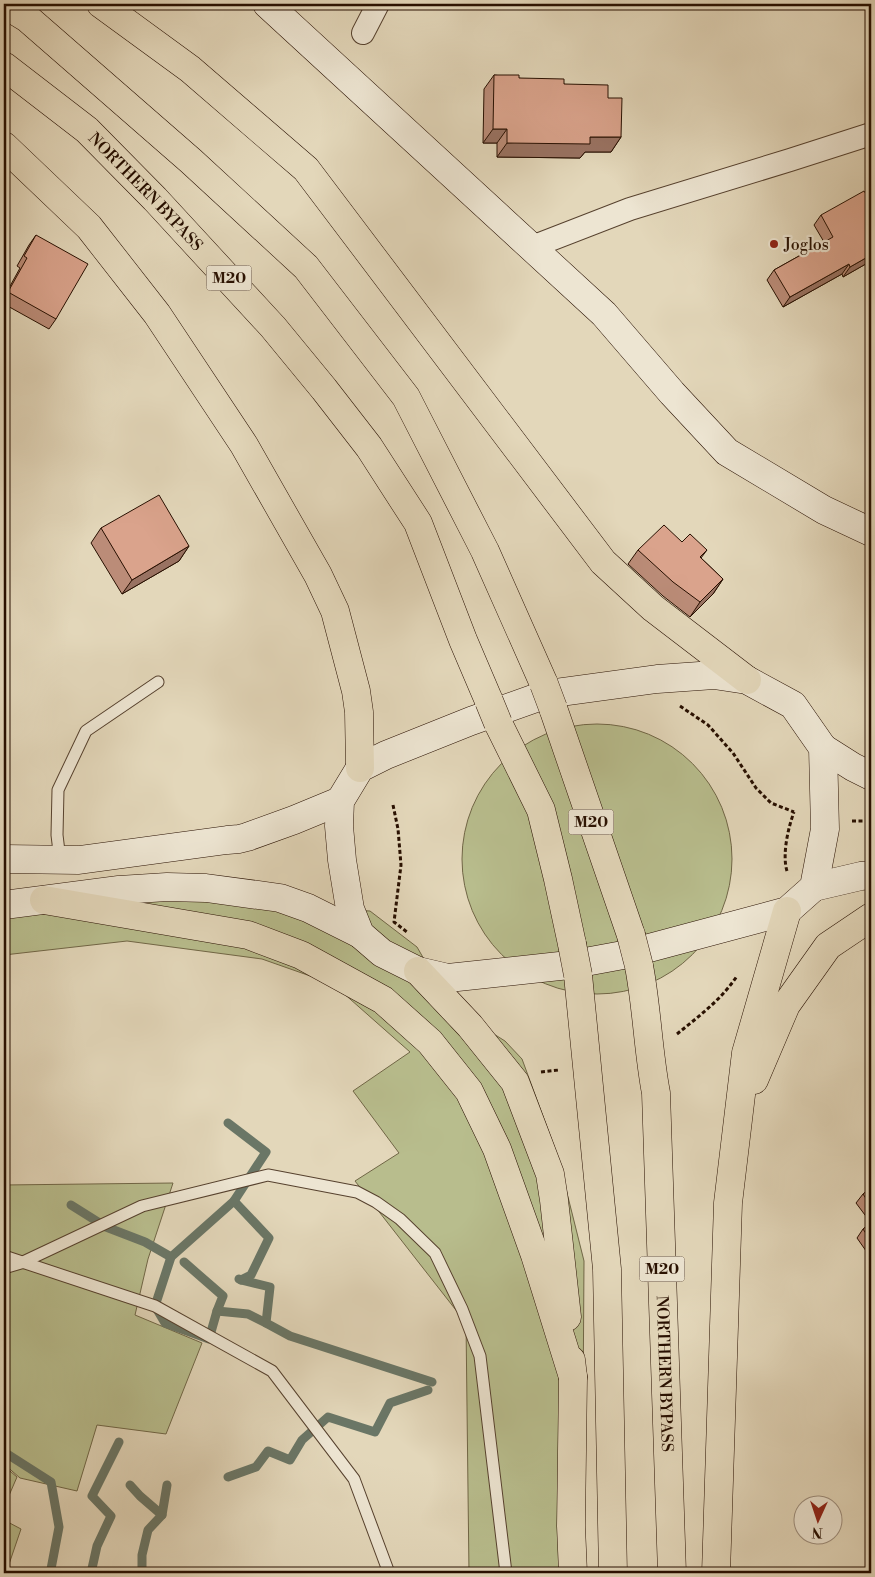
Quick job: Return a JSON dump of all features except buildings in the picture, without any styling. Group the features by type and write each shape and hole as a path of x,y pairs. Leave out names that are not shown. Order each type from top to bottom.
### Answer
{"highway":[{"name":"NORTHERN BYPASS","path":"4,4 27,18 42,31 191,161 306,267 406,397 485,551 548,696 631,935 643,988 656,1093 672,1573"},
{"path":"101,4 190,69 306,169 603,562 653,608 747,680"},
{"name":"NORTHERN BYPASS","path":"4,66 87,130 155,198 273,327 324,388 368,447 418,523 462,640 540,810 558,879 578,975 607,1269 613,1573"},
{"path":"4,146 89,227 157,314 263,478 318,575 335,610 356,691 360,768"},
{"path":"44,900 248,935 301,955 382,1000 430,1042 468,1091 497,1149 535,1255 573,1378"},
{"path":"716,1573 728,1202 746,1053 787,911"},
{"path":"739,1114 786,1004 828,946 871,917"},
{"path":"418,971 470,1026 515,1082 550,1174 573,1378 571,1526 573,1573"}],"main road":[{"path":"267,4 604,314 672,393 727,452 824,510 871,532"},
{"path":"360,934 350,909 339,826 340,801 360,768 386,755 471,721 547,694 628,682 714,674 747,680 793,705 823,748 871,776"},
{"path":"814,888 826,820 823,748"},
{"path":"4,859 70,860 239,839 294,820 340,801"},
{"path":"4,905 119,890 167,887 206,888 280,898 308,908 360,934 382,953 418,971 448,978 569,965 632,952 787,911 814,888 871,874"}],"street":[{"path":"363,34 378,4"},
{"path":"532,247 630,209 871,134"}],"lane":[{"path":"70,860 56,835 58,790 86,731 158,682"},
{"path":"4,1268 21,1263 142,1206 268,1175 357,1192 376,1202 400,1219 435,1253 462,1309 480,1356 506,1573"},
{"path":"4,1256 156,1306 272,1371 354,1479 388,1573"}],"path":[{"path":"673,701 708,725 732,753 756,788 770,803 794,812 826,820 871,821"},
{"path":"393,805 398,829 401,865 394,922"}],"green space":[{"path":"597,724 623,727 649,735 672,747 692,764 709,784 721,807 729,833 732,859 729,885 721,911 709,934 692,954 672,971 649,983 623,991 597,994 571,991 545,983 522,971 502,954 485,934 473,911 465,885 462,859 465,833 473,807 485,784 502,764 522,747 545,735 571,727"},
{"path":"29,891 370,911 417,947 443,992 481,1026 505,1041 522,1059 558,1157 584,1261 582,1573 469,1573 466,1323 355,1181 399,1153 353,1091 410,1052 333,984 262,959 127,941 4,955 4,894"},
{"path":"173,1183 148,1259 135,1315 202,1343 166,1434 97,1425 77,1491 20,1478 4,1464 4,1185"},
{"path":"4,1466 17,1477 4,1507"},
{"path":"4,1520 21,1529 6,1573 4,1573"}],"waterway":[{"path":"184,1262 223,1296 209,1339 165,1323 155,1306 171,1257 234,1201 266,1152 228,1123"},
{"path":"234,1201 269,1238 251,1275 241,1280 239,1279"},
{"path":"71,1205 106,1227 145,1242 171,1257"},
{"path":"241,1280 270,1287 266,1323 290,1336 432,1382"},
{"path":"217,1311 248,1314 266,1323"},
{"path":"228,1477 256,1467 268,1451 290,1460 302,1440 328,1417 375,1432 390,1403 428,1390"},
{"path":"91,1573 97,1546 111,1516 92,1496 119,1442"},
{"path":"4,1452 51,1482 59,1527 51,1569 48,1573"},
{"path":"130,1485 162,1515"},
{"path":"142,1573 142,1555 148,1530 162,1515 167,1485"}],"place":[{"name":"Joglos","path":"774,244"}]}
